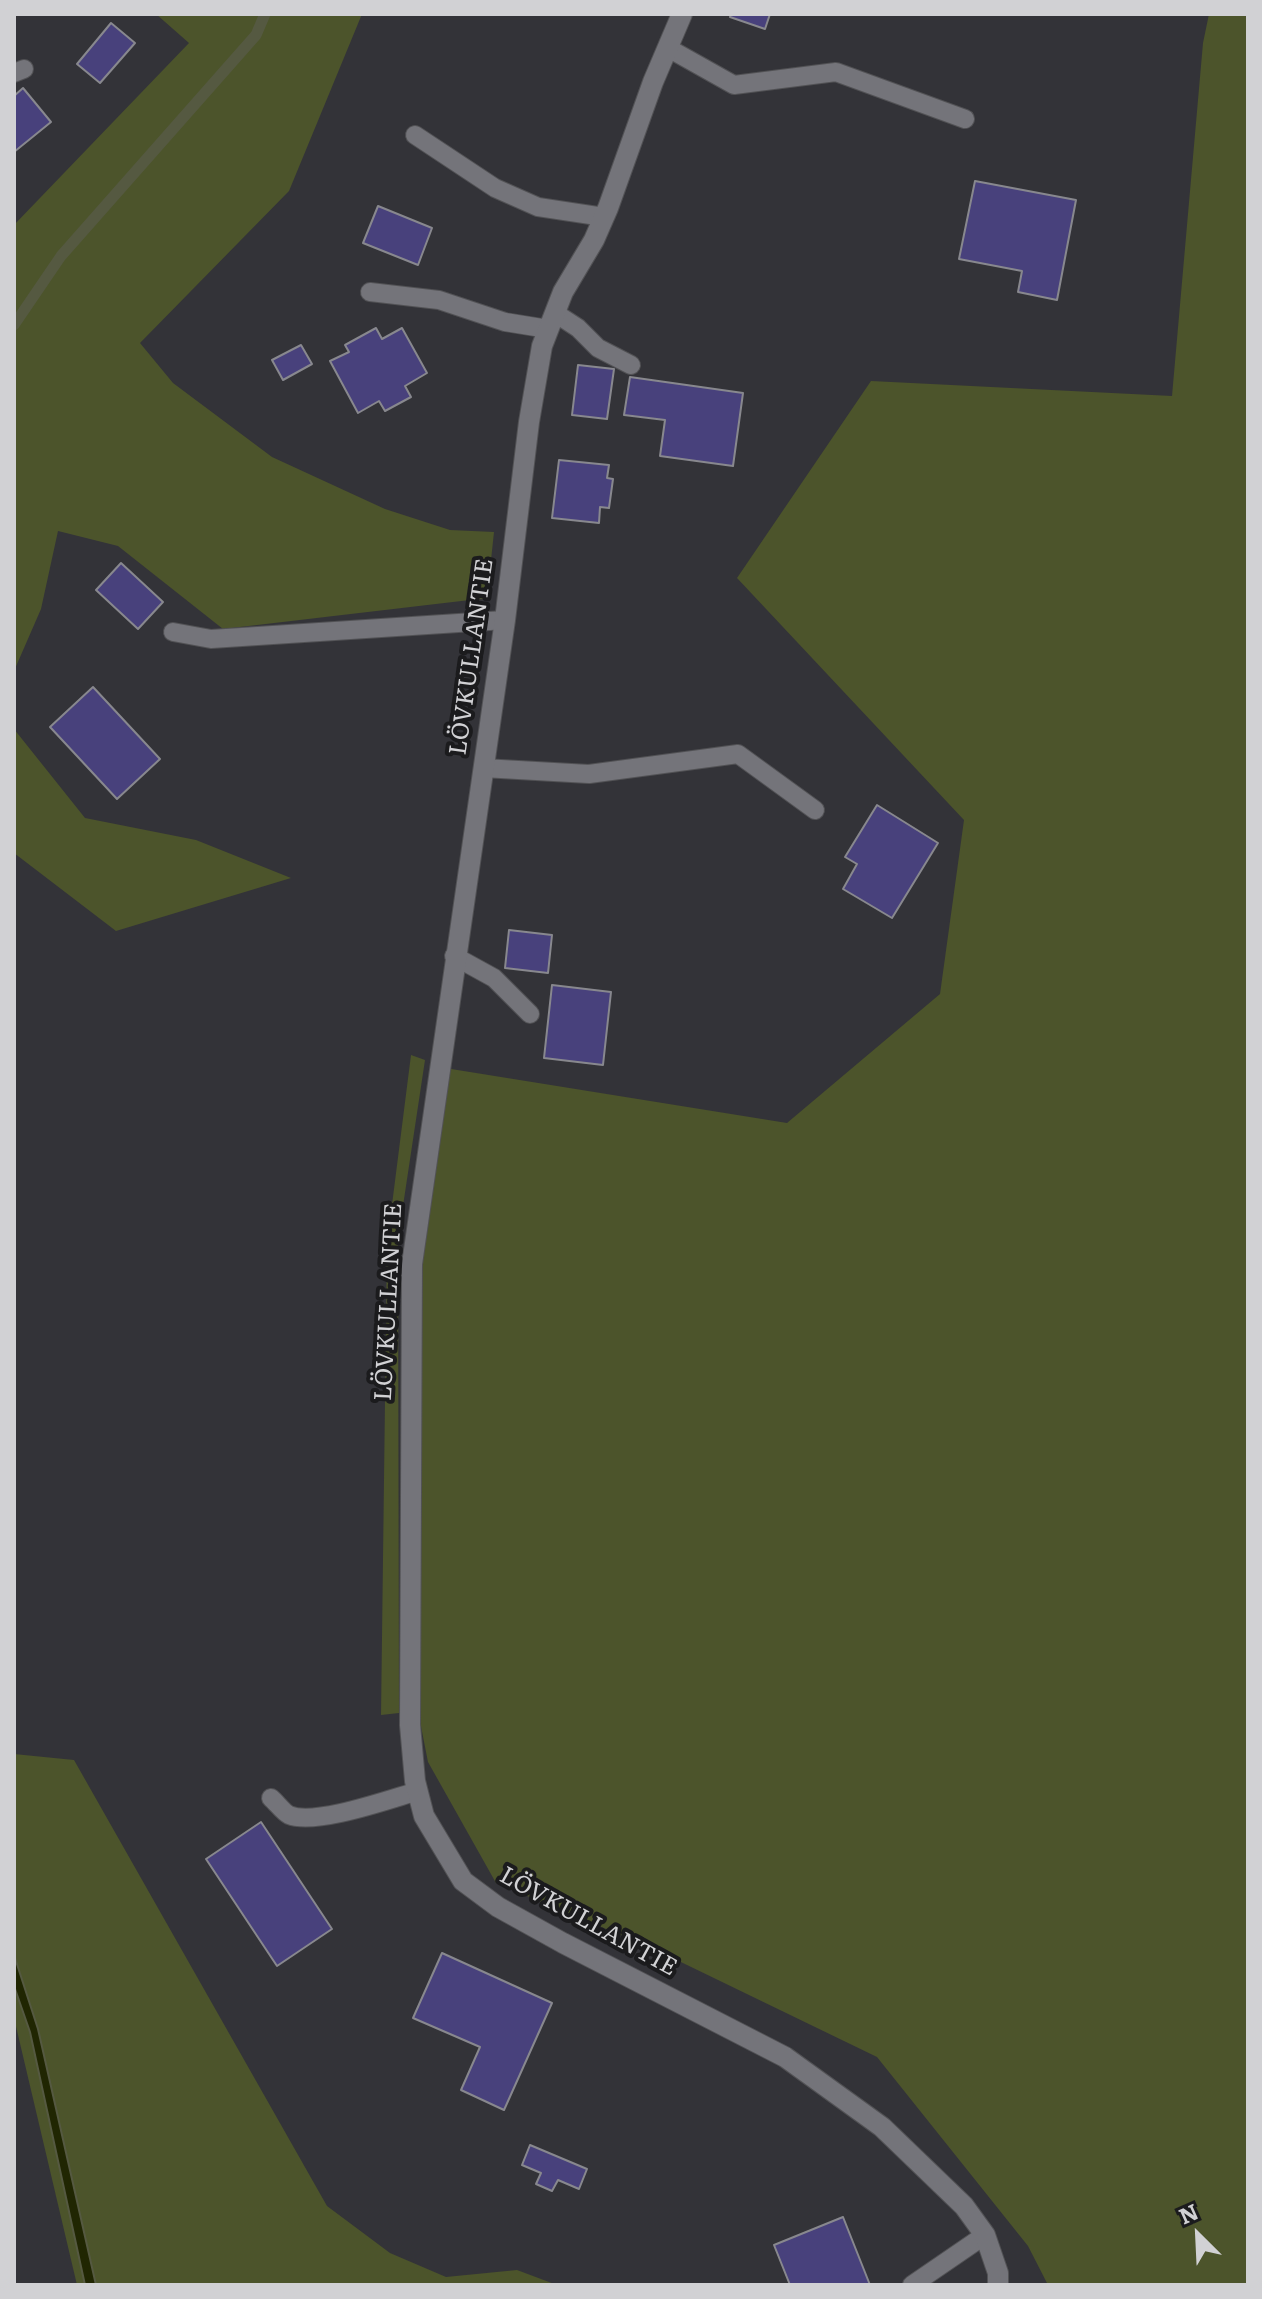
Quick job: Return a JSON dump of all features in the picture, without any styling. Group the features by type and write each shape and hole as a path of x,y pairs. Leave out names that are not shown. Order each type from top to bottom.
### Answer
{"street":[{"name":"LÖVKULLANTIE","path":"682,14 604,217 542,346 529,422 505,620 454,956 412,1264 410,1725 418,1791 424,1816 463,1881 498,1907 785,2057 882,2127 964,2206 985,2235 998,2273 998,2285"}],"lane":[{"path":"668,48 734,85 836,72 965,119"},
{"path":"415,135 495,188 538,207 604,217"},
{"path":"370,292 439,300 505,322 552,321 578,328 598,348 631,365"},
{"path":"173,632 211,639 505,620"},
{"path":"483,768 589,774 738,754 815,810"},
{"path":"454,956 494,978 530,1014"},
{"path":"271,1798 288,1814 304,1818 336,1814 418,1791"},
{"path":"912,2285 985,2235"}],"shaded area":[{"path":"156,14 362,14 289,191 140,343 173,383 272,457 385,509 450,530 494,532 487,598 223,629 118,546 58,531 41,609 14,671 14,225 189,43"},
{"path":"1209,14 1248,14 1248,2285 1048,2285 1028,2246 877,2057 654,1949 496,1883 428,1762 418,1711 420,1271 445,1068 787,1123 940,994 964,820 737,578 871,381 1172,396 1203,43"},
{"path":"14,729 85,818 196,840 291,878 116,931 14,853"},
{"path":"411,1055 425,1060 398,1239 399,1713 381,1715 387,1244"},
{"path":"14,1754 74,1760 327,2206 390,2253 446,2277 517,2270 557,2285 96,2285 38,2029 14,1955"},
{"path":"14,1955 38,2029 96,2285 85,2285 30,2032 14,1986"},
{"path":"14,1986 30,2032 85,2285 77,2285 14,2018"}],"building":[{"path":"731,14 770,14 765,29 730,17"},
{"path":"111,23 135,43 100,83 77,64"},
{"path":"23,88 51,122 14,152 14,96"},
{"path":"975,181 1076,200 1057,300 1018,292 1022,271 959,259"},
{"path":"378,206 432,228 418,265 363,243"},
{"path":"376,328 382,339 402,328 427,373 405,386 411,397 385,411 379,401 358,413 330,361 349,352 345,345"},
{"path":"301,345 312,364 283,380 272,360"},
{"path":"578,365 614,369 607,419 572,415"},
{"path":"630,377 743,393 733,466 660,456 665,420 624,415"},
{"path":"559,460 609,465 607,478 613,479 609,508 600,507 599,523 552,518"},
{"path":"121,563 163,602 138,629 96,590"},
{"path":"93,687 160,759 117,799 50,727"},
{"path":"877,805 938,843 892,918 843,889 857,864 845,857"},
{"path":"509,930 552,935 548,973 505,968"},
{"path":"552,985 611,992 603,1065 544,1058"},
{"path":"261,1822 332,1929 277,1966 206,1859"},
{"path":"442,1953 552,2003 504,2110 461,2090 480,2047 413,2018"},
{"path":"530,2145 587,2169 579,2189 558,2180 552,2191 536,2184 541,2173 522,2165"},
{"path":"843,2217 870,2285 790,2285 774,2245"}],"waterway":[{"path":"14,325 61,256 256,35 265,14"}]}
